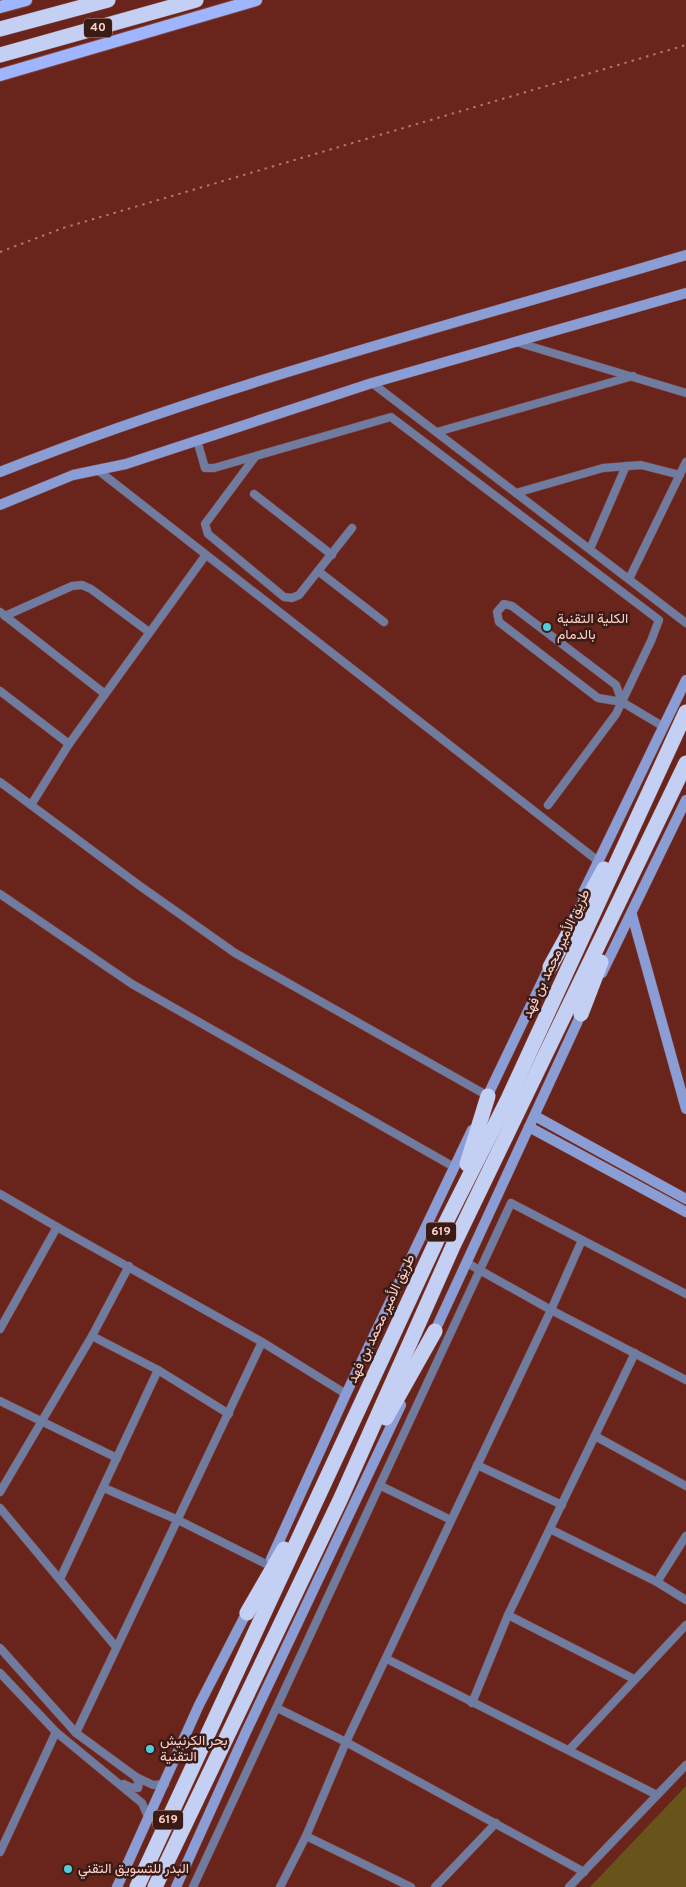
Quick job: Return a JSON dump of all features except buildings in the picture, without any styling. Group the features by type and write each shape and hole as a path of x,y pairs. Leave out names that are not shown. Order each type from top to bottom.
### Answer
{"highway":[{"path":"40,20 71,0"},
{"name":"40","path":"0,29 40,20 108,0"},
{"name":"40","path":"0,55 196,0"},
{"name":"طريق الأمير محمد بن فهد","path":"137,1887 437,1240 509,1097 686,712"},
{"path":"550,967 667,754"},
{"name":"619","path":"155,1887 213,1762 341,1498 454,1246 686,763"},
{"path":"581,1014 667,805"},
{"path":"437,1240 468,1162 488,1096"},
{"path":"341,1498 435,1331"},
{"path":"247,1613 358,1411"}],"main road":[{"path":"0,7 26,0"},
{"path":"0,74 256,0"},
{"path":"0,472 128,422 266,379 686,255"},
{"path":"0,505 73,475 126,464 372,383 686,293"},
{"path":"117,1887 199,1705 247,1613 346,1394 550,967 598,860 686,680"},
{"path":"176,1887 246,1732 467,1263 581,1014 632,915 686,800"},
{"path":"632,915 686,1109"},
{"path":"535,1116 686,1199"},
{"path":"530,1127 686,1212"}],"street":[{"path":"514,342 686,393"},
{"path":"437,432 633,376"},
{"path":"372,383 686,623"},
{"path":"197,440 205,468 214,468 255,458 391,417 659,620 616,714 548,806"},
{"path":"255,458 205,524 208,534 284,597 292,598 299,595 352,528"},
{"path":"629,579 686,462"},
{"path":"516,493 603,468 641,465 680,475"},
{"path":"590,550 626,466"},
{"path":"99,470 205,556 598,860"},
{"path":"254,494 332,555"},
{"path":"31,805 69,744 205,556"},
{"path":"318,572 384,622"},
{"path":"2,614 72,586 82,585 91,589 149,632"},
{"path":"622,702 616,685 512,606 504,604 497,612 499,622 598,698 622,702 664,727"},
{"path":"2,614 105,694"},
{"path":"0,691 69,744"},
{"path":"0,782 140,886 235,953 488,1096"},
{"path":"0,894 132,984 454,1167"},
{"path":"0,1194 262,1342 346,1394"},
{"path":"193,1887 381,1486 478,1269 511,1203 686,1294"},
{"path":"0,1329 57,1227"},
{"path":"280,1887 306,1836 346,1742 387,1659 582,1240"},
{"path":"467,1263 551,1310 686,1380"},
{"path":"0,1492 92,1336 129,1266"},
{"path":"92,1336 158,1370 229,1414"},
{"path":"76,1733 262,1342"},
{"path":"472,1702 508,1616 635,1353"},
{"path":"60,1579 158,1370"},
{"path":"0,1401 116,1458"},
{"path":"595,1436 686,1486"},
{"path":"477,1465 562,1504"},
{"path":"381,1486 451,1520"},
{"path":"104,1488 178,1520 268,1565"},
{"path":"0,1508 116,1647"},
{"path":"550,1529 657,1582 686,1600"},
{"path":"657,1582 686,1536"},
{"path":"508,1616 634,1679"},
{"path":"570,1750 634,1679 686,1626"},
{"path":"0,1648 76,1733 136,1776 153,1785 165,1784"},
{"path":"387,1659 657,1795"},
{"path":"0,1674 56,1732 93,1765 142,1803 149,1818"},
{"path":"277,1708 346,1742 584,1872"},
{"path":"0,1852 56,1732"},
{"path":"93,1765 130,1787 138,1788 139,1783 136,1776"},
{"path":"569,1887 686,1765"},
{"path":"435,1887 496,1823"},
{"path":"306,1836 411,1887"}],"shaded area":[{"path":"686,1786 686,1887 590,1887"}],"railway":[{"path":"0,252 63,228 686,45"}],"place":[{"name":"الكلية التقنية بالدمام","path":"547,627"},
{"name":"بحر الكرنيش التقنية","path":"150,1749"},
{"name":"البدر للتسويق التقني","path":"68,1869"}]}
